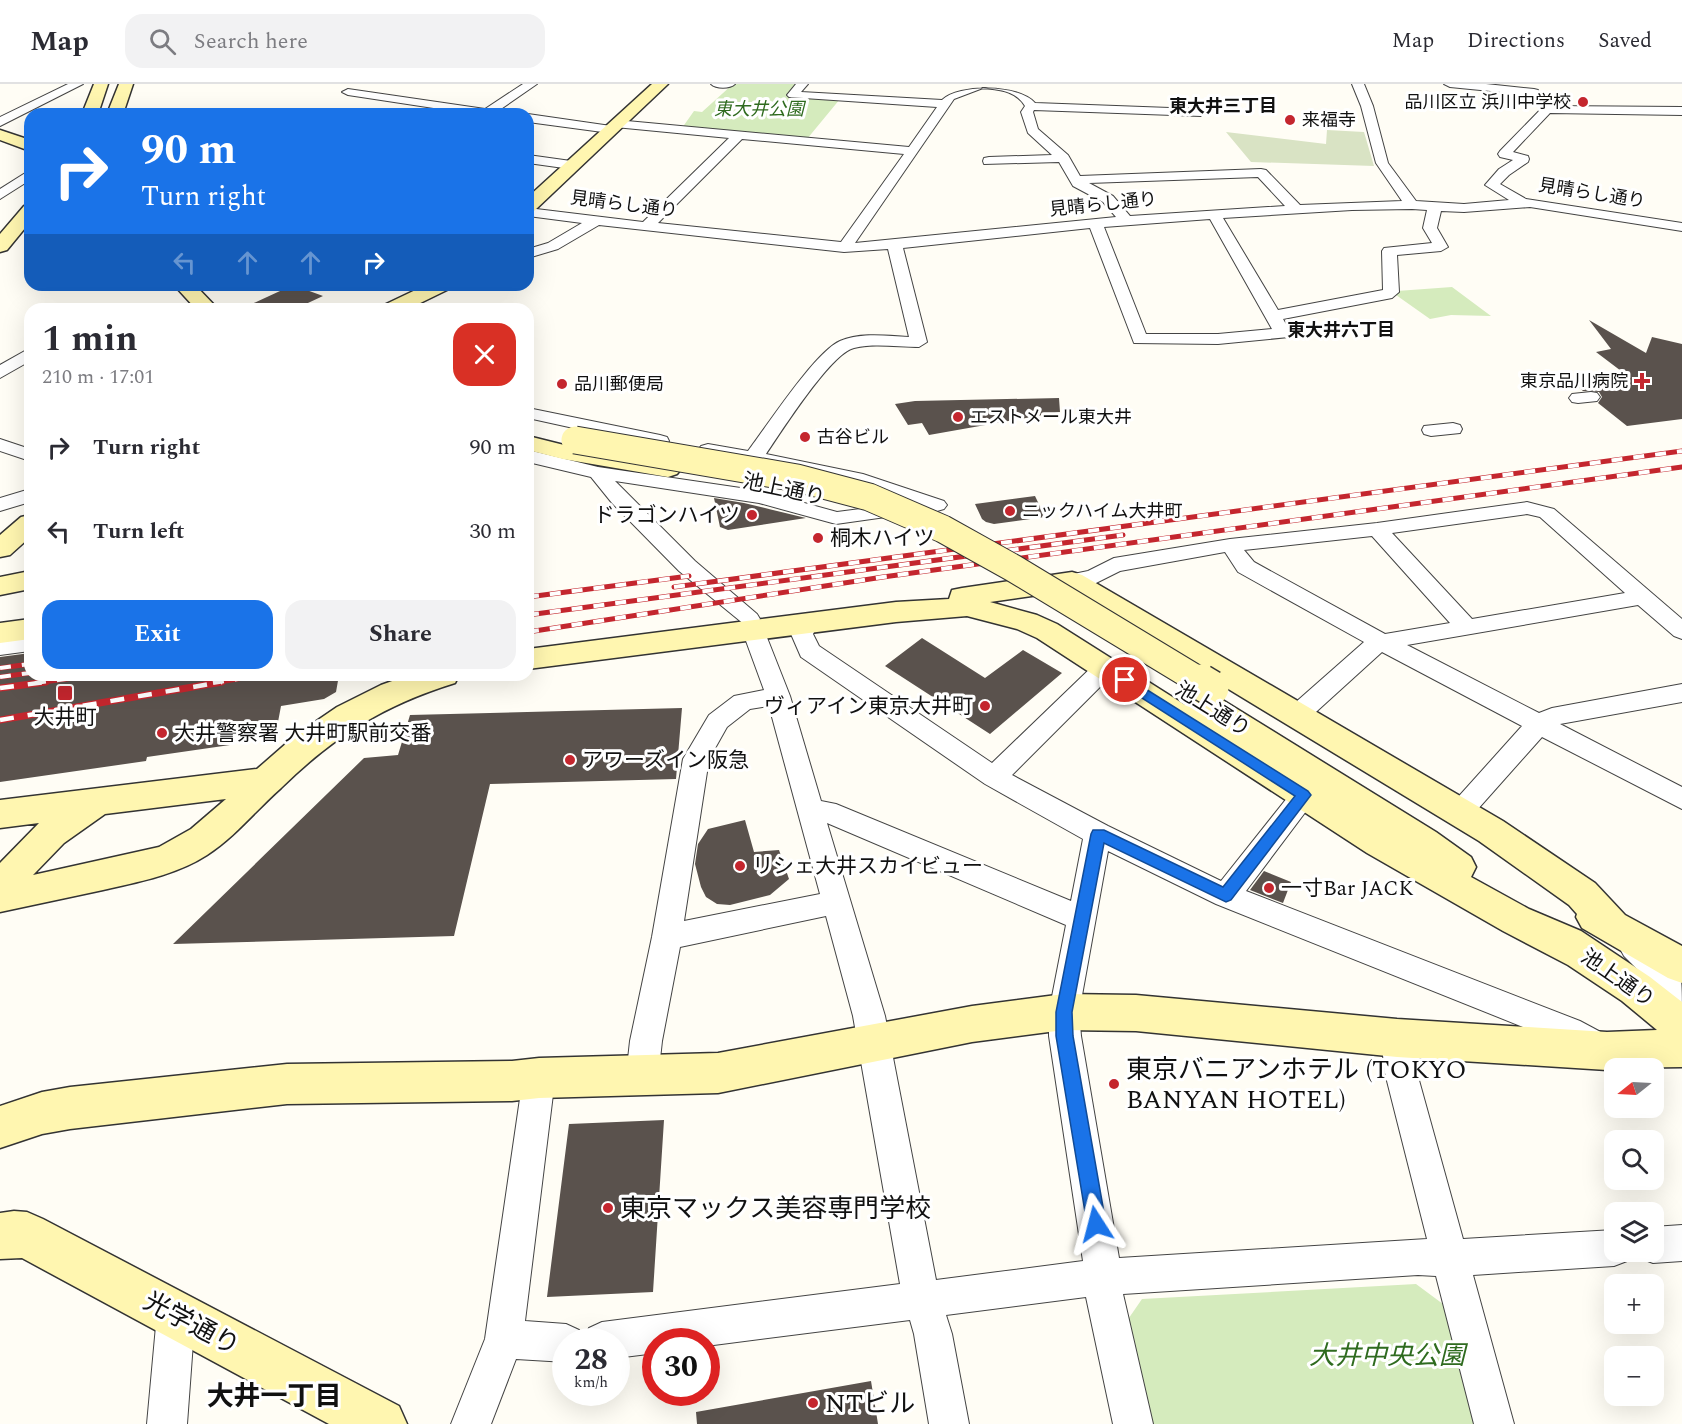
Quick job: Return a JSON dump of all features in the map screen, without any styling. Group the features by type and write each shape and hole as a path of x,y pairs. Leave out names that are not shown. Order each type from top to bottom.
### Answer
{"street":[{"path":"28,108 77,84"},
{"path":"101,84 103,108"},
{"path":"105,108 114,84"},
{"path":"107,108 126,84"},
{"path":"499,108 531,84"},
{"path":"534,201 661,84"},
{"path":"717,84 729,84"},
{"path":"802,84 793,95 944,104"},
{"path":"844,248 950,97 983,84 1019,91 1025,94 1031,106"},
{"path":"1358,84 1367,106 1382,164 1412,206"},
{"path":"1450,84 1534,92 1548,109"},
{"path":"348,92 431,108"},
{"path":"1031,106 1197,113"},
{"path":"1031,106 1027,112 1032,130 1063,158 1078,183 1107,199 1126,220"},
{"path":"1523,203 1492,185 1504,172 1522,159 1504,154 1548,109 1682,111"},
{"path":"0,122 24,110"},
{"path":"534,119 913,151"},
{"path":"647,226 739,135"},
{"path":"989,161 1063,158"},
{"path":"534,160 571,165"},
{"path":"1077,180 1261,172 1296,209"},
{"path":"0,195 24,178"},
{"name":"見晴らし通り","path":"534,213 844,248 895,246 1126,220 1214,214 1412,206 1464,208 1523,203 1682,227"},
{"path":"1272,316 1386,295 1391,292 1389,251 1441,247 1430,228 1434,209 1432,206"},
{"path":"1095,224 1140,339 1218,339 1282,333 1214,214"},
{"path":"0,246 24,217"},
{"path":"534,252 553,246 597,220"},
{"path":"754,456 820,368 844,346 856,343 919,342 895,246"},
{"path":"190,291 202,303"},
{"path":"404,303 429,291"},
{"path":"0,350 24,352"},
{"path":"0,373 24,356"},
{"path":"534,415 668,443 754,456 856,478 937,505 836,518 761,497 598,473 534,457"},
{"path":"1431,430 1453,429"},
{"name":"池上通り","path":"534,431 569,446"},
{"name":"池上通り","path":"534,443 569,446 837,500 881,515 923,534 1612,927 1681,964"},
{"path":"0,445 24,453"},
{"path":"761,497 799,493 810,480 799,466"},
{"path":"598,473 619,499 751,625 778,696 838,902 876,1044 922,1301 933,1334 949,1424"},
{"path":"0,505 24,497"},
{"path":"1047,631 1042,623 1041,614 1052,599 1085,589 1094,577 1114,565 1230,545 1377,529 1527,508 1546,513 1682,631"},
{"path":"0,549 24,528"},
{"path":"1377,529 1467,627"},
{"path":"1230,545 1246,567 1382,642 1682,799"},
{"path":"0,586 24,581"},
{"path":"896,612 940,600 1085,589 1460,812 1582,894 1612,927 1649,961 1682,1004"},
{"path":"1297,715 1371,648 1382,642 1643,597"},
{"path":"534,658 751,625 807,624 896,612 967,607 1027,622 1047,631 1411,862 1507,917 1586,955"},
{"path":"807,624 802,634 809,651 994,777 1098,834 1226,896 1569,1031 1607,1051"},
{"path":"0,633 24,630"},
{"path":"0,647 24,644"},
{"path":"994,777 1105,668"},
{"path":"0,897 143,866 190,848 229,818 307,745 357,708 424,681"},
{"name":"池上通り","path":"1204,693 1423,842 1511,906 1636,989 1682,1026"},
{"path":"1460,812 1540,723 1552,717 1682,693"},
{"path":"642,1077 646,1041 667,937 696,759 718,721 743,702 778,696"},
{"path":"0,814 266,781"},
{"path":"190,848 211,822 212,811 211,802 206,794 194,789"},
{"path":"1226,896 1304,795"},
{"path":"0,891 13,872 53,830 88,809 115,798"},
{"path":"812,811 827,811 1082,919"},
{"path":"1098,834 1064,1012 1065,1036 1100,1248 1101,1277 1106,1308 1133,1424"},
{"path":"667,937 838,902"},
{"path":"0,1127 42,1113 70,1108 287,1084 512,1081 538,1078 718,1074 844,1047 876,1044 993,1020 1064,1012 1136,1013 1397,1038 1607,1051 1682,1048"},
{"path":"1397,1038 1401,1073 1494,1424"},
{"path":"471,1424 504,1339 538,1078"},
{"name":"光学通り","path":"0,1236 27,1235 381,1424"},
{"path":"1664,1244 1682,1243"},
{"path":"630,1338 1101,1277 1418,1257 1451,1258 1604,1249"},
{"path":"167,1424 176,1315"},
{"path":"504,1339 552,1342"}],"green space":[{"name":"東大井公園","path":"733,84 797,84 788,95 840,99 807,139 682,128 694,111 702,112"},
{"path":"1327,130 1364,132 1374,166 1251,162 1226,132 1326,144"},
{"path":"1452,287 1491,316 1451,315 1430,319 1396,295 1397,291"},
{"name":"大井中央公園","path":"1416,1284 1447,1307 1476,1424 1146,1424 1122,1328 1142,1299"}],"building":[{"path":"280,291 309,291 323,296 308,303 254,303"},
{"name":"東京品川病院","path":"1589,320 1646,353 1652,337 1682,344 1682,419 1627,426 1598,403 1602,397 1599,392 1583,391 1575,384 1629,377 1596,352 1611,349"},
{"name":"エストメール東大井","path":"1059,398 1060,412 929,435 922,423 908,425 895,404 915,401"},
{"name":"ニックハイム大井町","path":"1035,496 1045,517 994,524 982,519 975,504"},
{"name":"ドラゴンハイツ","path":"714,498 806,518 728,530 720,527"},
{"name":"ヴィアイン東京大井町","path":"922,638 985,678 1023,650 1062,673 990,734 885,666"},
{"path":"24,654 24,681 338,681 336,692 324,699 281,706 278,722 234,729 230,745 147,757 146,761 0,782 0,657"},
{"path":"682,708 676,779 490,784 454,936 173,944 364,758 398,755 410,715"},
{"name":"リシェ大井スカイビュー","path":"745,820 754,852 779,850 789,879 770,895 730,905 717,904 706,897 701,887 695,864 698,844 708,829"},
{"name":"一寸Bar JACK","path":"1264,871 1291,882 1283,903 1250,890"},
{"name":"東京マックス美容専門学校","path":"664,1120 653,1292 547,1297 569,1124"},
{"name":"NTビル","path":"871,1381 878,1424 697,1424 696,1412"}],"railway":[{"path":"674,587 1682,451"},
{"path":"534,631 883,577 1682,467"},
{"path":"534,614 1123,535"},
{"path":"534,596 689,576"},
{"path":"0,668 24,665"},
{"path":"0,677 24,674"},
{"path":"35,683 50,681"},
{"path":"213,683 225,681"},
{"path":"0,688 46,682"},
{"path":"0,720 222,682"}],"place":[{"name":"品川区立 浜川中学校","path":"1583,102"},
{"name":"来福寺","path":"1290,120"},
{"name":"東京品川病院","path":"1642,381"},
{"name":"品川郵便局","path":"562,384"},
{"name":"エストメール東大井","path":"958,417"},
{"name":"古谷ビル","path":"805,437"},
{"name":"ニックハイム大井町","path":"1010,511"},
{"name":"ドラゴンハイツ","path":"752,515"},
{"name":"桐木ハイツ","path":"818,538"},
{"name":"大井町","path":"65,693"},
{"name":"ヴィアイン東京大井町","path":"985,706"},
{"name":"大井警察署 大井町駅前交番","path":"162,733"},
{"name":"アワーズイン阪急","path":"570,760"},
{"name":"リシェ大井スカイビュー","path":"740,866"},
{"name":"一寸Bar JACK","path":"1269,888"},
{"name":"東京バニアンホテル (TOKYO BANYAN HOTEL)","path":"1114,1084"},
{"name":"東京マックス美容専門学校","path":"608,1208"},
{"name":"NTビル","path":"813,1403"}],"district":[{"name":"東大井三丁目","path":"1223,106"},
{"name":"東大井六丁目","path":"1341,330"},
{"name":"大井一丁目","path":"274,1396"}],"route":[{"path":"1096,1224 1065,1036 1064,1012 1098,834 1226,896 1304,795 1125,680"}]}
